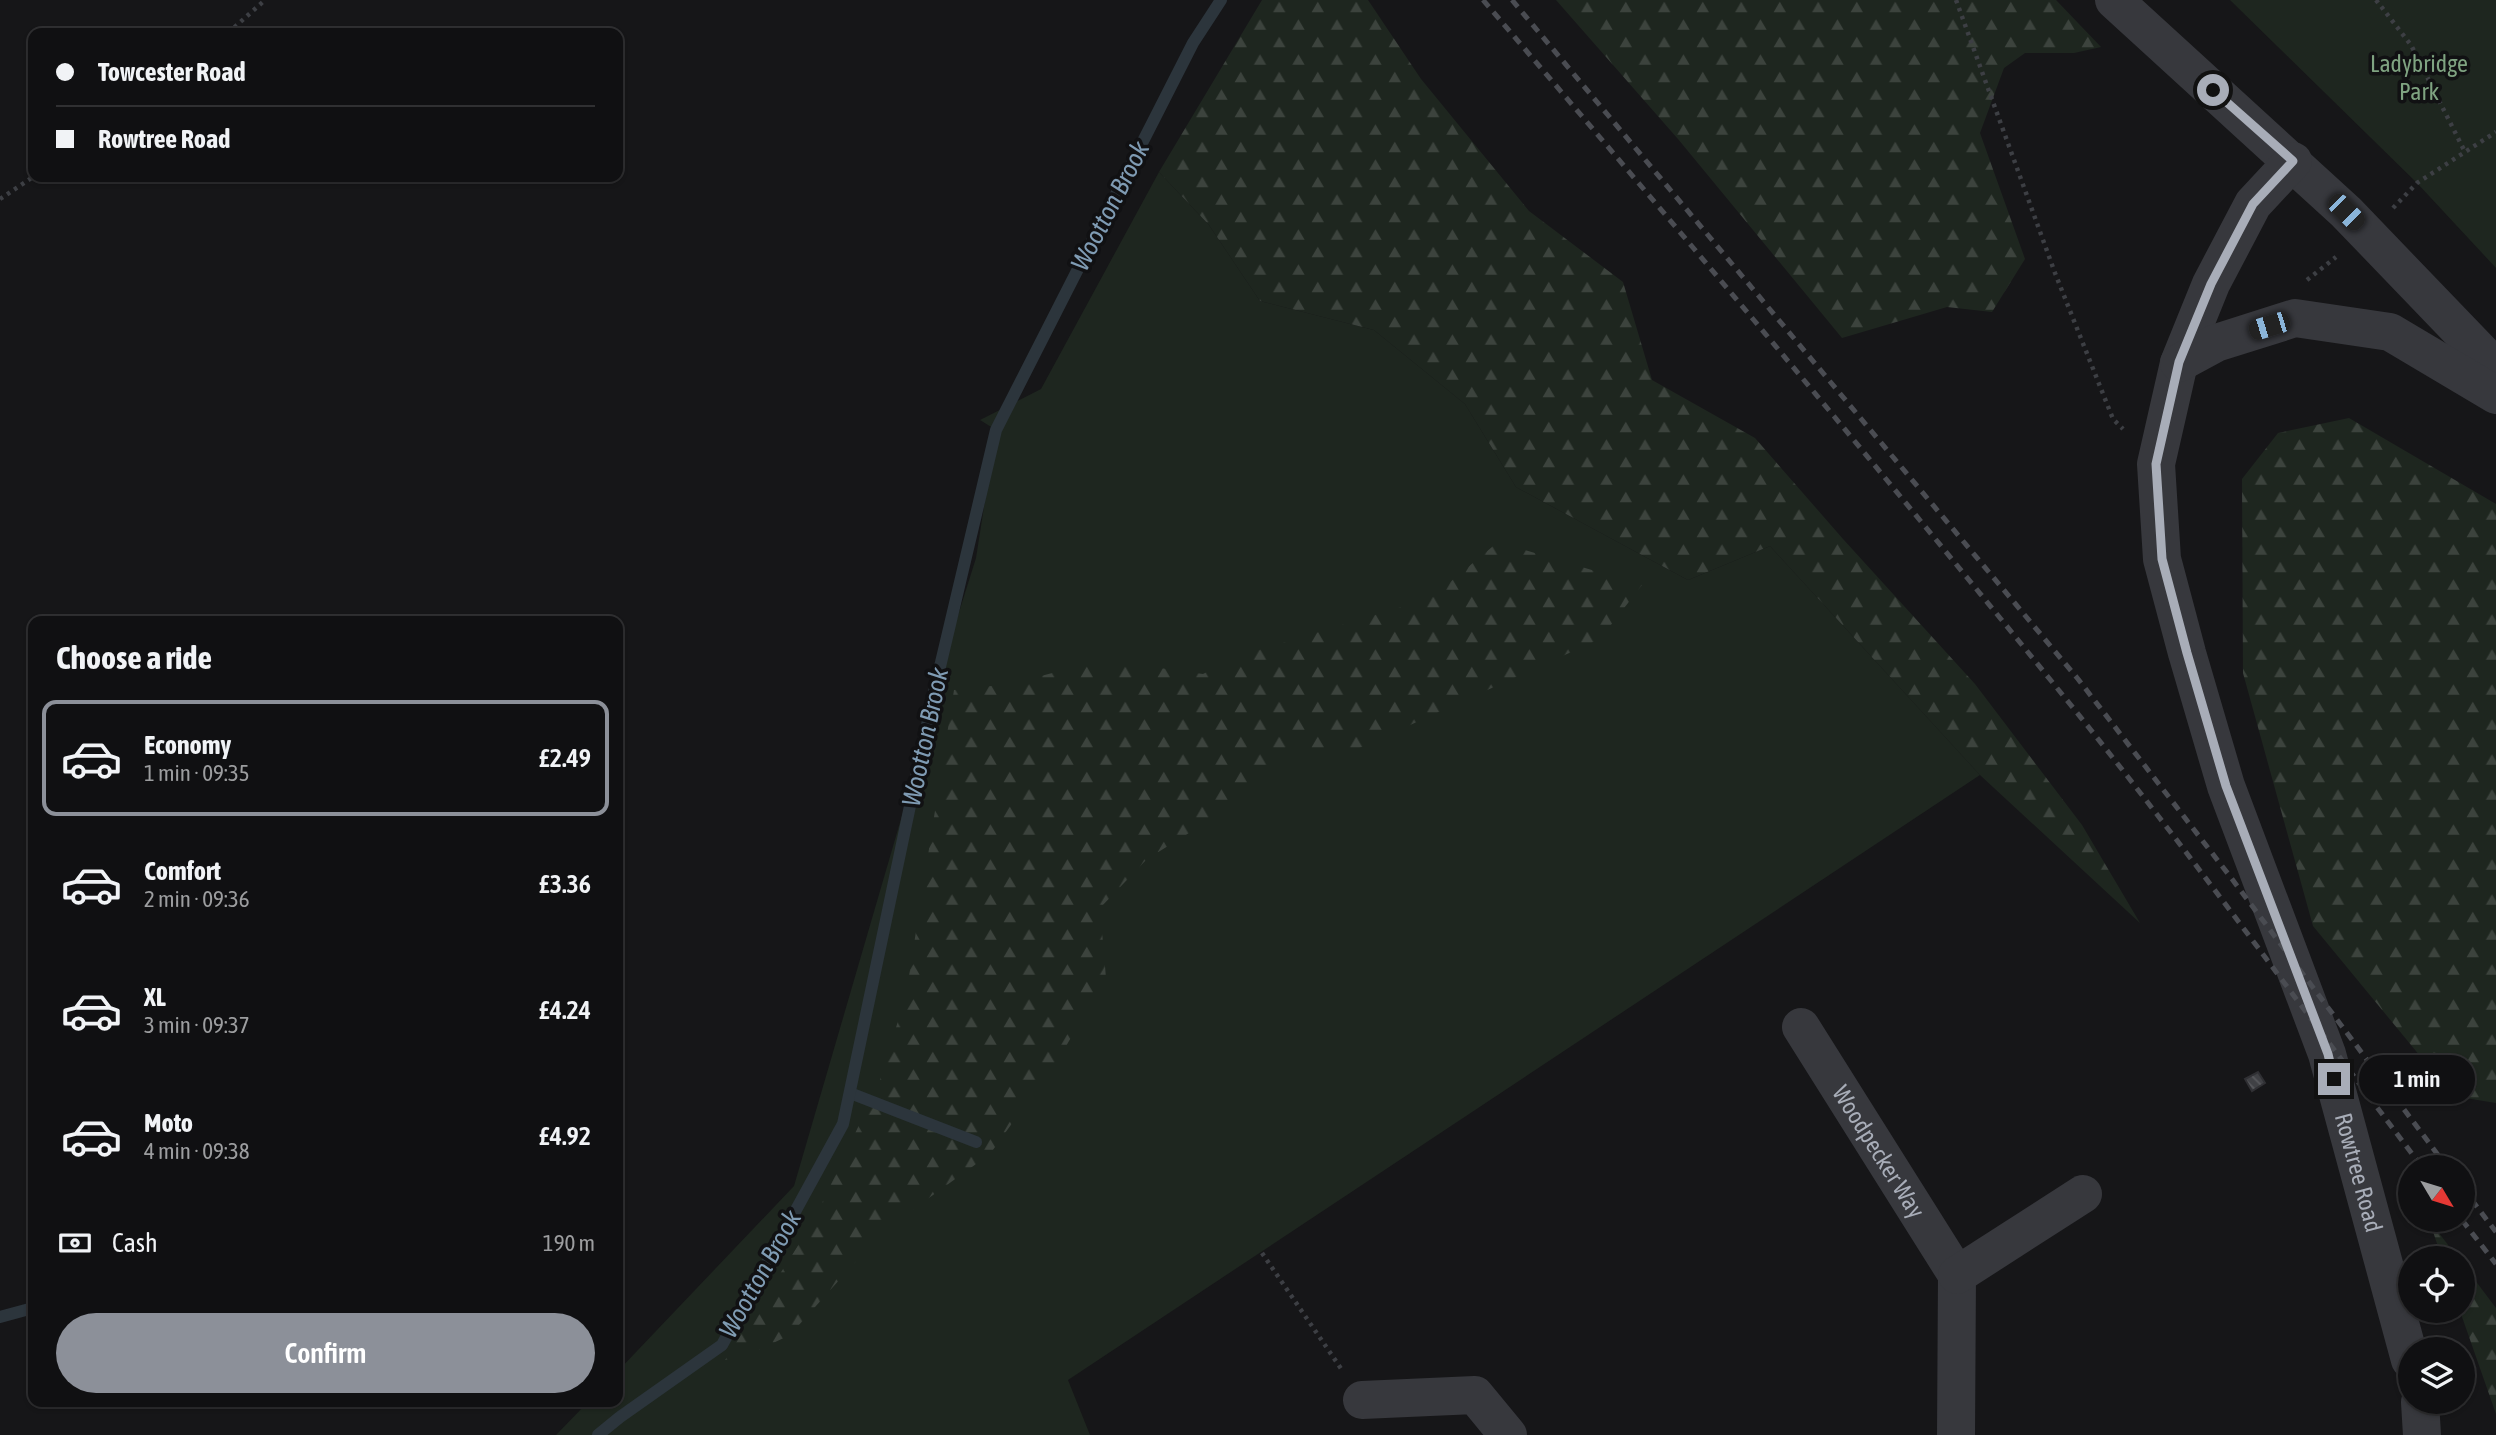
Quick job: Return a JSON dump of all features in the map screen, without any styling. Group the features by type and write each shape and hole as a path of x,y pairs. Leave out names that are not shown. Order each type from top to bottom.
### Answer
{"street":[{"path":"2114,0 2293,161 2368,233 2496,368"},
{"name":"Rowtree Road","path":"2293,161 2253,204 2211,284 2179,362 2156,464 2162,559 2226,786 2328,1054 2404,1337"},
{"path":"2179,362 2216,343 2295,318 2390,332 2496,395"},
{"name":"Woodpecker Way","path":"1801,1027 1957,1275"},
{"path":"1956,1435 1957,1275 2083,1195"},
{"path":"1362,1400 1475,1395 1508,1435"},
{"path":"2421,1414 2422,1435"}],"path":[{"path":"234,28 265,0"},
{"path":"1956,0 2055,274 2113,419 2156,464"},
{"path":"2376,0 2411,45 2465,152"},
{"path":"2295,318 2308,279 2368,233 2417,183 2496,132"},
{"path":"0,199 28,180"},
{"path":"1262,1253 1362,1400"}],"green space":[{"path":"1262,0 1368,0 1421,79 1529,211 1623,282 1652,380 1755,438 1975,684 2082,825 2140,923 1980,775 1770,546 1688,580 1516,487 1465,404 1374,330 1260,301 1209,225 1159,172"},
{"path":"1556,0 2056,0 2101,47 2074,53 2025,53 2004,68 1980,133 2025,259 1992,312 1947,307 1842,338 1678,139"},
{"name":"Ladybridge Park","path":"2230,0 2496,0 2496,268 2417,183"},
{"path":"1159,172 1209,225 1260,301 1374,330 1465,404 1516,487 1688,580 1770,546 1980,775 1068,1380 1090,1435 556,1435 583,1407 623,1407 623,1366 794,1186 938,692 934,692 976,558 996,430 980,420 1041,389"},
{"path":"2349,418 2496,504 2496,1103 2453,1096 2313,926 2243,673 2242,479 2278,433"},
{"path":"1498,542 1642,585 1600,639 1355,750 1283,754 1236,804 1147,859 1100,908 1106,978 1059,1058 990,1154 883,1231 790,1335 720,1368 813,1222 879,1083 906,995 954,690 1010,684 1102,660 1203,674 1239,656 1431,598"},
{"path":"2433,1232 2438,1232 2449,1246 2438,1246"},
{"path":"2475,1280 2496,1308 2496,1414 2475,1354 2475,1337 2469,1337 2464,1323 2475,1323"}],"building":[{"path":"2258,1072 2265,1083 2252,1091 2245,1079"}],"waterway":[{"name":"Wootton Brook","path":"598,1435 722,1345 843,1124 934,692 996,430 1193,43 1221,0"},
{"path":"850,1093 976,1142"},
{"path":"0,1317 28,1309"}],"railway":[{"path":"1483,0 1772,342 2057,688 2196,866 2413,1155"},
{"path":"1512,0 2078,679 2232,879 2438,1155"},
{"path":"2475,1204 2496,1232"},
{"path":"2471,1232 2496,1264"}],"route":[{"path":"2213,90 2293,161 2253,204 2211,284 2179,362 2156,464 2162,559 2226,786 2328,1054 2334,1079"}]}
